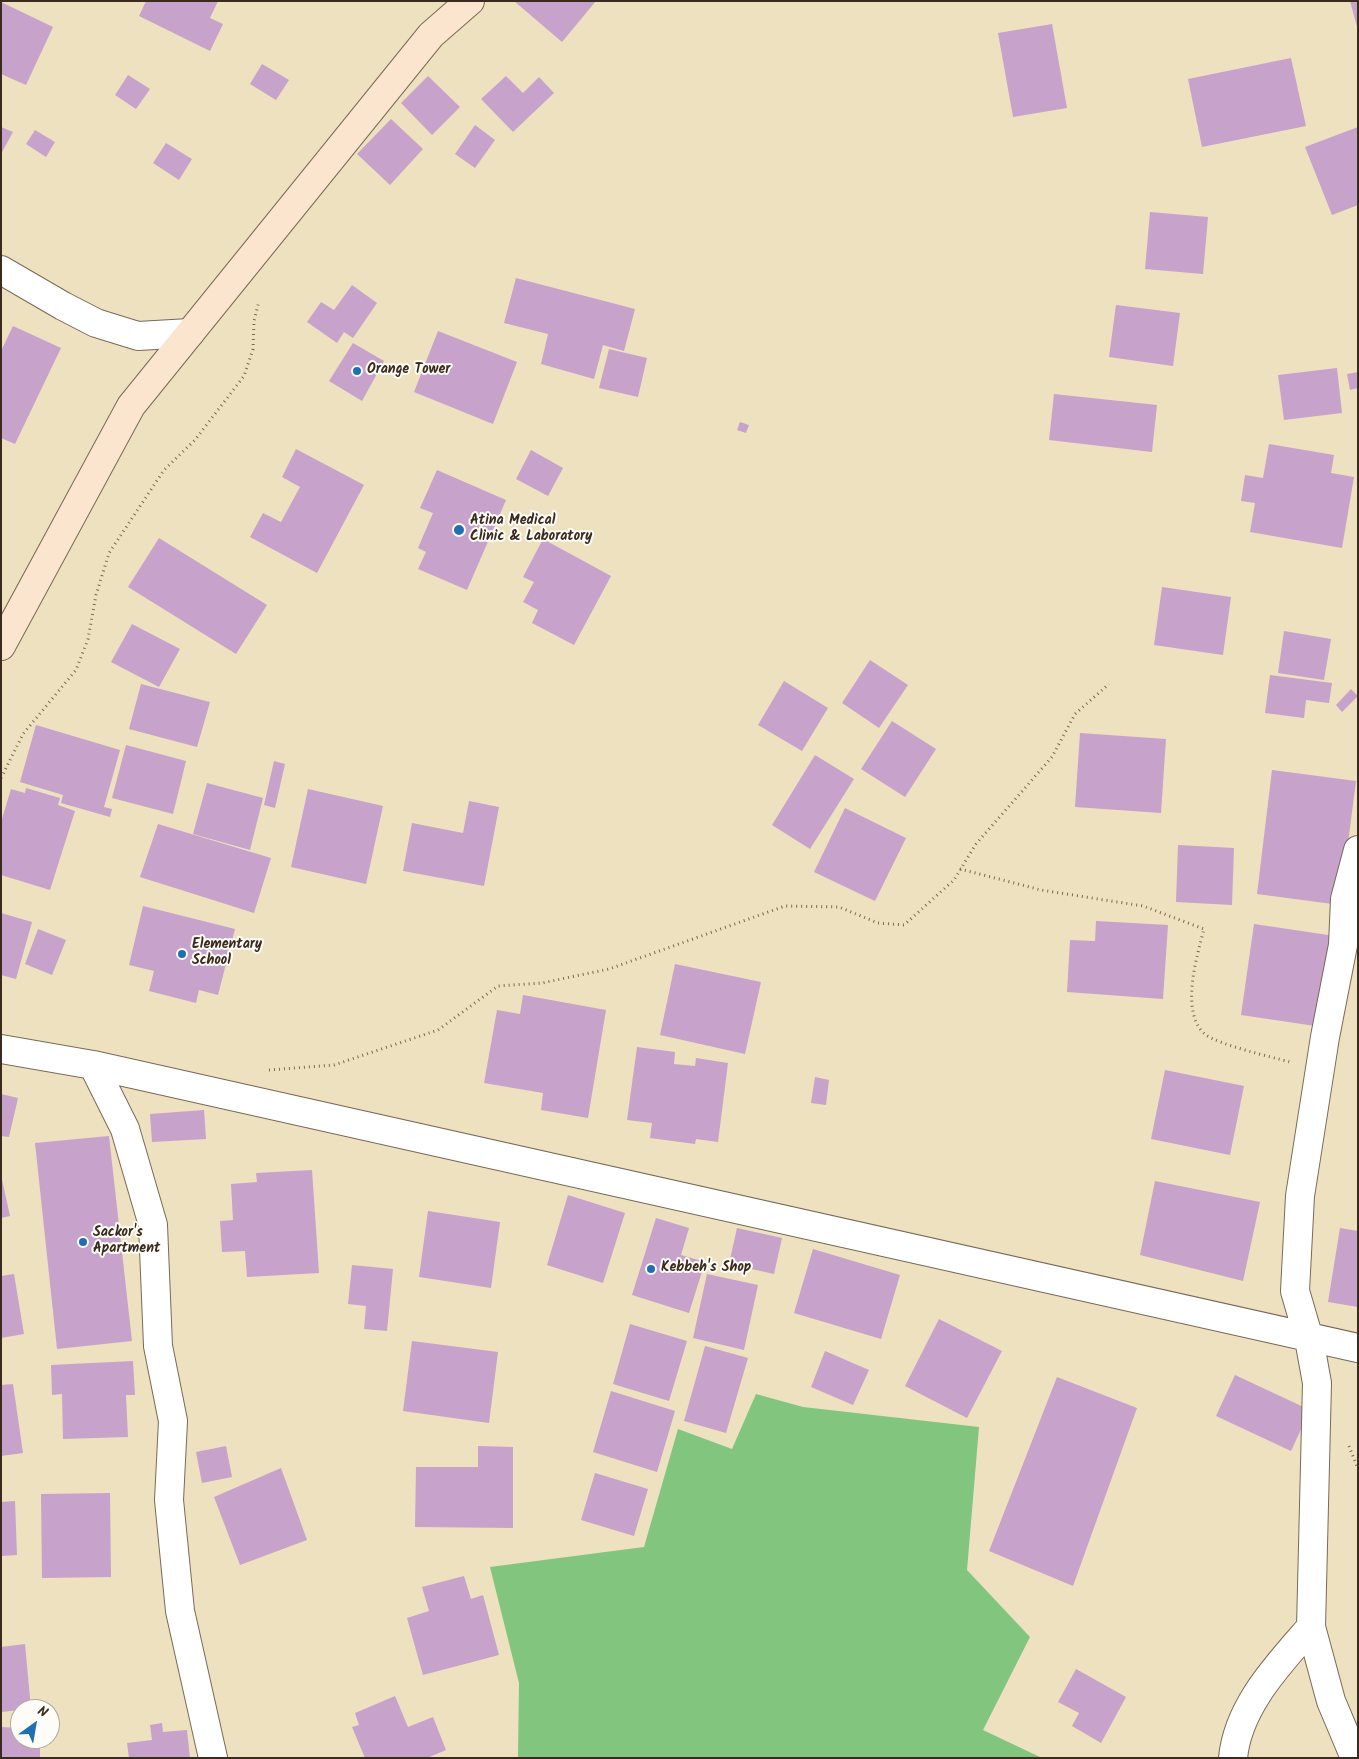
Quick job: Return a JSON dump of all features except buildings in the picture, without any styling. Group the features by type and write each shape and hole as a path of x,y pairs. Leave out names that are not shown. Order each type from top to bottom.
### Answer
{"main road":[{"path":"1,646 131,406 431,35 470,1"}],"street":[{"path":"1,270 63,306 96,322 138,336 190,333"},
{"path":"1355,1758 1331,1701 1310,1627 1317,1383 1309,1338 1295,1291 1300,1196 1320,1067 1343,945 1345,899 1358,850"},
{"path":"1,1049 93,1066 1358,1348"},
{"path":"93,1066 125,1129 153,1225 158,1346 173,1421 169,1500 180,1611 213,1758"},
{"path":"1233,1758 1235,1737 1264,1682 1310,1627"}],"path":[{"path":"1,778 23,734 76,670 88,639 96,595 109,553 164,470 195,440 244,376 252,349 254,321 260,293"},
{"path":"261,1071 334,1064 438,1030 498,986 542,983 609,969 785,906 839,907 878,923 904,925 954,880 976,844 1052,758 1075,714 1109,684"},
{"path":"960,869 1041,890 1143,906 1204,929 1195,962 1192,996 1193,1016 1206,1035 1230,1045 1276,1058 1320,1067"}],"green space":[{"path":"756,1394 803,1407 979,1427 967,1570 1030,1637 983,1730 1042,1758 518,1758 519,1683 490,1567 644,1547 678,1429 732,1449"}],"place":[{"name":"Orange Tower","path":"357,371"},
{"name":"Atina Medical Clinic & Laboratory","path":"459,530"},
{"name":"Elementary School","path":"182,954"},
{"name":"Sackor's Apartment","path":"83,1242"},
{"name":"Kebbeh's Shop","path":"651,1269"}]}
